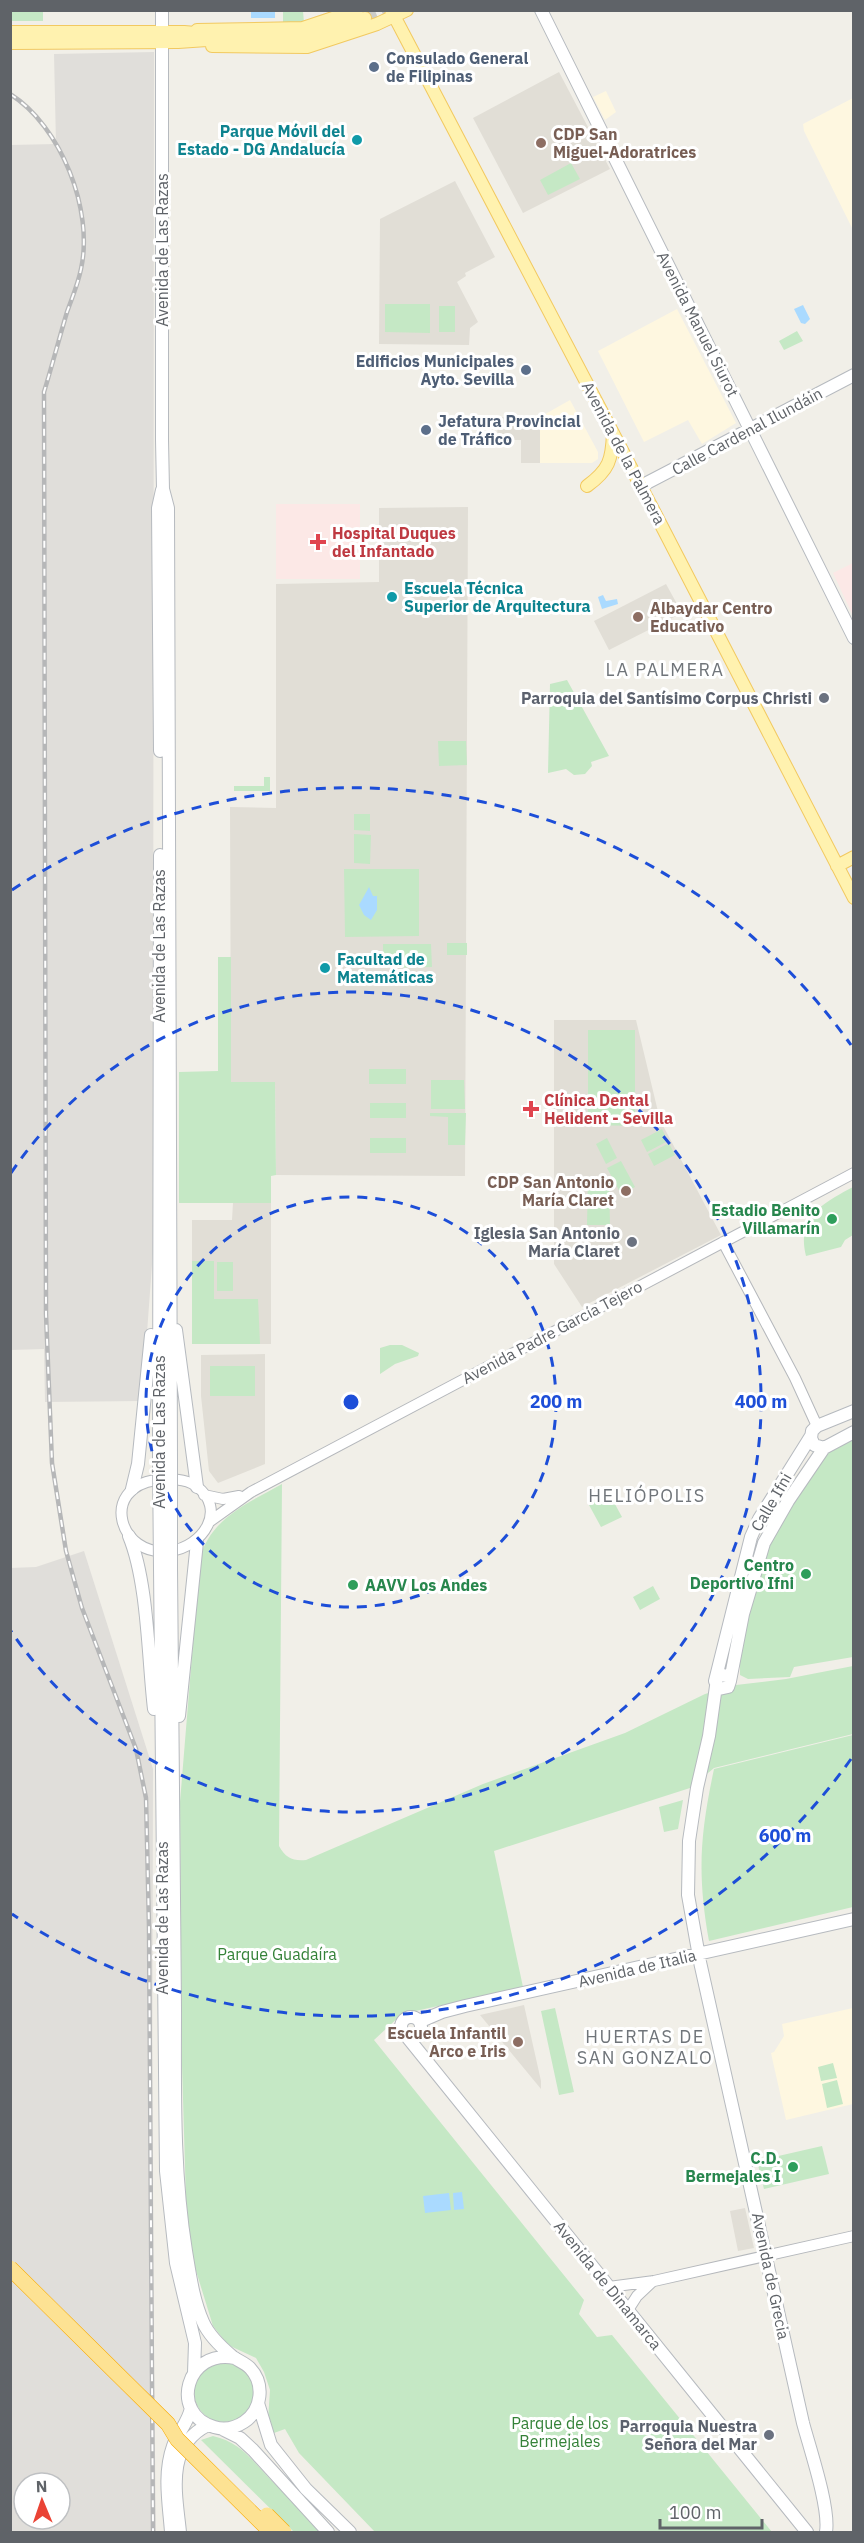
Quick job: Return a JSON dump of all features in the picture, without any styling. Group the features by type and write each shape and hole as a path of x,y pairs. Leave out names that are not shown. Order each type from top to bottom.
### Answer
{"highway":[{"path":"10,2268 168,2424 183,2433 285,2532"},
{"path":"168,2424 177,2439 271,2532"}],"main road":[{"name":"Avenida de Las Razas","path":"162,10 163,489 158,508 167,1783 166,2171 176,2264 195,2343 194,2373"},
{"path":"181,37 203,46 307,47 322,44 407,10"},
{"name":"Avenida Manuel Siurot","path":"541,10 854,638"},
{"path":"181,37 303,28 361,14"},
{"path":"10,43 94,38 301,38 315,35 361,14"},
{"name":"Avenida de la Palmera","path":"393,14 854,898"},
{"path":"10,32 94,38"},
{"name":"Calle Cardenal Ilundáin","path":"641,486 854,375"},
{"path":"587,486 600,477 609,464 613,432"},
{"path":"837,866 854,857"},
{"path":"132,1489 138,1464 163,1273"},
{"path":"163,1273 194,1476 201,1491"},
{"path":"817,1429 854,1411"},
{"path":"817,1429 814,1445 826,1446 854,1432"},
{"path":"817,1429 830,1435 826,1446"},
{"name":"Calle Ifni","path":"722,1683 734,1600 751,1537 759,1519 817,1429"},
{"name":"Calle Ifni","path":"722,1683 764,1543 788,1501 826,1446"},
{"path":"129,1536 136,1554 142,1591 167,1783"},
{"path":"167,1783 197,1542"},
{"name":"Avenida de Grecia","path":"722,1683 697,1788 688,1841 688,1895 698,1954 816,2470 826,2518 826,2532"},
{"name":"Avenida de Las Razas","path":"167,1783 175,2106 183,2229 192,2291 203,2322 213,2339 235,2358"},
{"name":"Avenida de Italia","path":"408,2038 417,2034 422,2028 421,2021 442,2012 854,1919"},
{"name":"Avenida de Dinamarca","path":"408,2038 807,2532"},
{"path":"178,2532 168,2484 169,2459 174,2442 189,2418 191,2408 188,2390 194,2373 212,2359 235,2358 245,2363 256,2376 260,2392 258,2403 253,2414 244,2422 233,2427 221,2428"},
{"path":"258,2403 271,2445 306,2489 350,2532"},
{"path":"191,2408 198,2418 208,2425 221,2428 240,2438 328,2532"},
{"path":"178,2532 176,2484 178,2457 183,2445 195,2432 208,2425"}],"street":[{"name":"Avenida Padre García Tejero","path":"209,1522 251,1492 854,1173"},
{"path":"723,1242 795,1378 817,1429"},
{"path":"170,1479 186,1481 201,1491 209,1510 209,1522 197,1542 180,1550 159,1551 141,1546 129,1536 123,1524 121,1510 125,1498 132,1489 144,1482 170,1479"},
{"name":"Avenida Padre García Tejero","path":"201,1491 228,1499 251,1492"},
{"path":"609,2287 654,2281 854,2236"},
{"path":"637,2296 654,2281"},
{"path":"628,2310 639,2290 633,2284"}],"shaded area":[{"path":"154,52 153,1251 142,1401 45,1402 44,1349 11,1350 10,145 56,144 54,54"},
{"name":"CDP San Miguel-Adoratrices","path":"559,72 610,169 523,213 473,118"},
{"path":"606,91 616,112 605,120 593,97"},
{"path":"853,98 853,230 804,131 803,124"},
{"path":"455,181 495,257 465,273 466,276 457,282 478,322 470,328 469,345 379,344 380,219"},
{"path":"677,309 736,423 702,444 688,420 644,442 598,351"},
{"path":"570,400 598,452 598,459 592,463 540,463 540,417"},
{"path":"498,417 540,417 540,463 521,463 521,440 497,440"},
{"name":"Hospital Duques del Infantado","path":"276,504 360,504 360,579 276,579"},
{"path":"468,507 465,1176 276,1175 275,1082 231,1082 230,807 276,808 276,584 379,582 379,508"},
{"path":"853,563 853,616 833,573"},
{"name":"Albaydar Centro Educativo","path":"666,584 682,613 609,650 594,621"},
{"name":"CDP San Antonio María Claret","path":"554,1020 636,1020 660,1120 721,1235 582,1307 554,1264"},
{"path":"233,1203 271,1203 271,1344 192,1344 192,1220 232,1220"},
{"path":"265,1354 265,1464 218,1483 209,1471 201,1396 201,1355"},
{"path":"84,1551 153,1769 152,2214 156,2532 11,2532 10,1568 36,1567"},
{"name":"Escuela Infantil Arco e Iris","path":"524,2005 541,2081 541,2089 480,2015"},
{"path":"853,2008 853,2104 786,2120 771,2053 784,2036 782,2024"},
{"path":"745,2208 754,2248 738,2251 730,2211"}],"green space":[{"path":"10,11 43,11 43,21 11,21"},
{"path":"283,11 303,11 304,23 283,23"},
{"path":"571,163 580,179 548,195 540,180"},
{"path":"385,304 430,304 430,333 385,332"},
{"path":"439,306 455,306 455,332 439,332"},
{"path":"797,331 803,341 784,350 779,341"},
{"path":"567,680 609,756 591,762 592,766 585,774 574,775 566,769 548,773 550,684"},
{"path":"438,741 466,741 467,765 439,766"},
{"path":"264,777 270,777 270,791 234,791 234,786 264,786"},
{"path":"354,814 370,814 370,831 354,830"},
{"path":"354,834 371,835 370,864 354,863"},
{"path":"344,869 419,869 419,936 345,937"},
{"path":"447,943 467,943 467,955 447,955"},
{"path":"383,944 431,944 432,967 383,968"},
{"path":"218,957 231,957 231,1082 275,1082 276,1175 271,1176 271,1203 179,1203 179,1072 218,1071"},
{"path":"588,1030 635,1030 635,1126 588,1125"},
{"path":"369,1069 406,1069 406,1084 369,1084"},
{"path":"431,1080 464,1080 465,1109 431,1109"},
{"path":"370,1103 406,1103 406,1118 370,1118"},
{"path":"430,1113 466,1113 465,1145 448,1145 448,1117 430,1116"},
{"path":"662,1129 668,1141 647,1152 641,1140"},
{"path":"370,1138 406,1138 406,1153 370,1153"},
{"path":"607,1138 617,1158 606,1164 596,1144"},
{"path":"669,1143 675,1155 654,1166 648,1154"},
{"path":"621,1161 635,1187 621,1194 607,1168"},
{"path":"588,1179 609,1180 610,1225 587,1225"},
{"name":"Estadio Benito Villamarín","path":"853,1187 853,1235 845,1240 841,1247 806,1256 805,1231 814,1213"},
{"path":"192,1261 214,1261 214,1299 258,1299 260,1344 192,1344"},
{"path":"217,1262 233,1262 233,1291 217,1291"},
{"path":"402,1345 419,1353 418,1356 395,1364 380,1374 380,1348"},
{"path":"210,1366 255,1366 255,1396 210,1396"},
{"name":"Centro Deportivo Ifni","path":"853,1435 853,1657 794,1667 790,1677 748,1679 740,1675 740,1653 747,1614 764,1551 816,1460"},
{"path":"282,1484 279,1846 287,1856 293,1859 306,1860 483,1784 625,1733 705,1694 736,1685 786,1679 853,1666 853,1734 714,1768 690,1788 494,1851 523,1987 402,2014 374,2040 584,2300 579,2314 597,2337 612,2335 772,2532 375,2532 299,2453 285,2429 274,2433 268,2420 270,2390 264,2372 256,2358 228,2345 213,2326 193,2261 186,2201 182,2065 180,1802 200,1558 205,1544 222,1522 244,1505"},
{"path":"610,1495 622,1517 601,1527 589,1505"},
{"path":"653,1586 660,1599 640,1610 633,1597"},
{"path":"853,1735 853,1907 709,1941 703,1895 702,1855 714,1769"},
{"path":"683,1800 678,1829 664,1832 659,1807"},
{"path":"555,2008 574,2092 559,2095 541,2011"},
{"path":"833,2063 837,2078 821,2081 818,2067"},
{"path":"837,2080 843,2104 827,2108 822,2084"},
{"name":"C.D. Bermejales I","path":"822,2146 829,2174 764,2189 757,2161"},
{"path":"224,2362 241,2367 249,2375 254,2392 249,2409 241,2417 224,2422 207,2417 199,2409 194,2392 199,2375 207,2367"},
{"path":"213,2436 231,2443 245,2453 324,2532 294,2532 201,2440"}],"water":[{"path":"251,11 275,11 275,18 251,18"},
{"path":"803,305 810,319 805,324 801,323 794,309"},
{"path":"603,595 606,601 617,599 618,604 602,609 598,597"},
{"path":"369,887 373,896 377,896 377,910 371,920 364,915 359,905"},
{"path":"462,2192 464,2209 454,2210 453,2193"},
{"path":"449,2193 451,2210 425,2213 423,2196"}],"tunnel":[{"path":"365,18 385,10"}],"railway":[{"path":"10,94 28,108 58,148 70,171 83,221 84,246 80,275 44,392 46,1314 52,1463 66,1551 82,1608 136,1749 146,1798 153,2532"}],"place":[{"name":"Consulado General de Filipinas","path":"374,67"},
{"name":"Parque Móvil del Estado - DG Andalucía","path":"357,140"},
{"name":"CDP San Miguel-Adoratrices","path":"541,143"},
{"name":"Edificios Municipales Ayto. Sevilla","path":"526,370"},
{"name":"Jefatura Provincial de Tráfico","path":"426,430"},
{"name":"Hospital Duques del Infantado","path":"318,542"},
{"name":"Escuela Técnica Superior de Arquitectura","path":"392,597"},
{"name":"Albaydar Centro Educativo","path":"638,617"},
{"name":"Parroquia del Santísimo Corpus Christi","path":"824,698"},
{"name":"Facultad de Matemáticas","path":"325,968"},
{"name":"Clínica Dental Helident - Sevilla","path":"531,1109"},
{"name":"CDP San Antonio María Claret","path":"626,1191"},
{"name":"Estadio Benito Villamarín","path":"832,1219"},
{"name":"Iglesia San Antonio María Claret","path":"632,1242"},
{"name":"Centro Deportivo Ifni","path":"806,1574"},
{"name":"AAVV Los Andes","path":"353,1585"},
{"name":"Escuela Infantil Arco e Iris","path":"518,2042"},
{"name":"C.D. Bermejales I","path":"793,2167"},
{"name":"Parroquia Nuestra Señora del Mar","path":"769,2435"}],"district":[{"name":"LA PALMERA","path":"665,670"},
{"name":"HELIÓPOLIS","path":"647,1496"},
{"name":"HUERTAS DE SAN GONZALO","path":"645,2047"}],"park label":[{"name":"Parque Guadaíra","path":"277,1954"},
{"name":"Parque de los Bermejales","path":"560,2432"}]}
